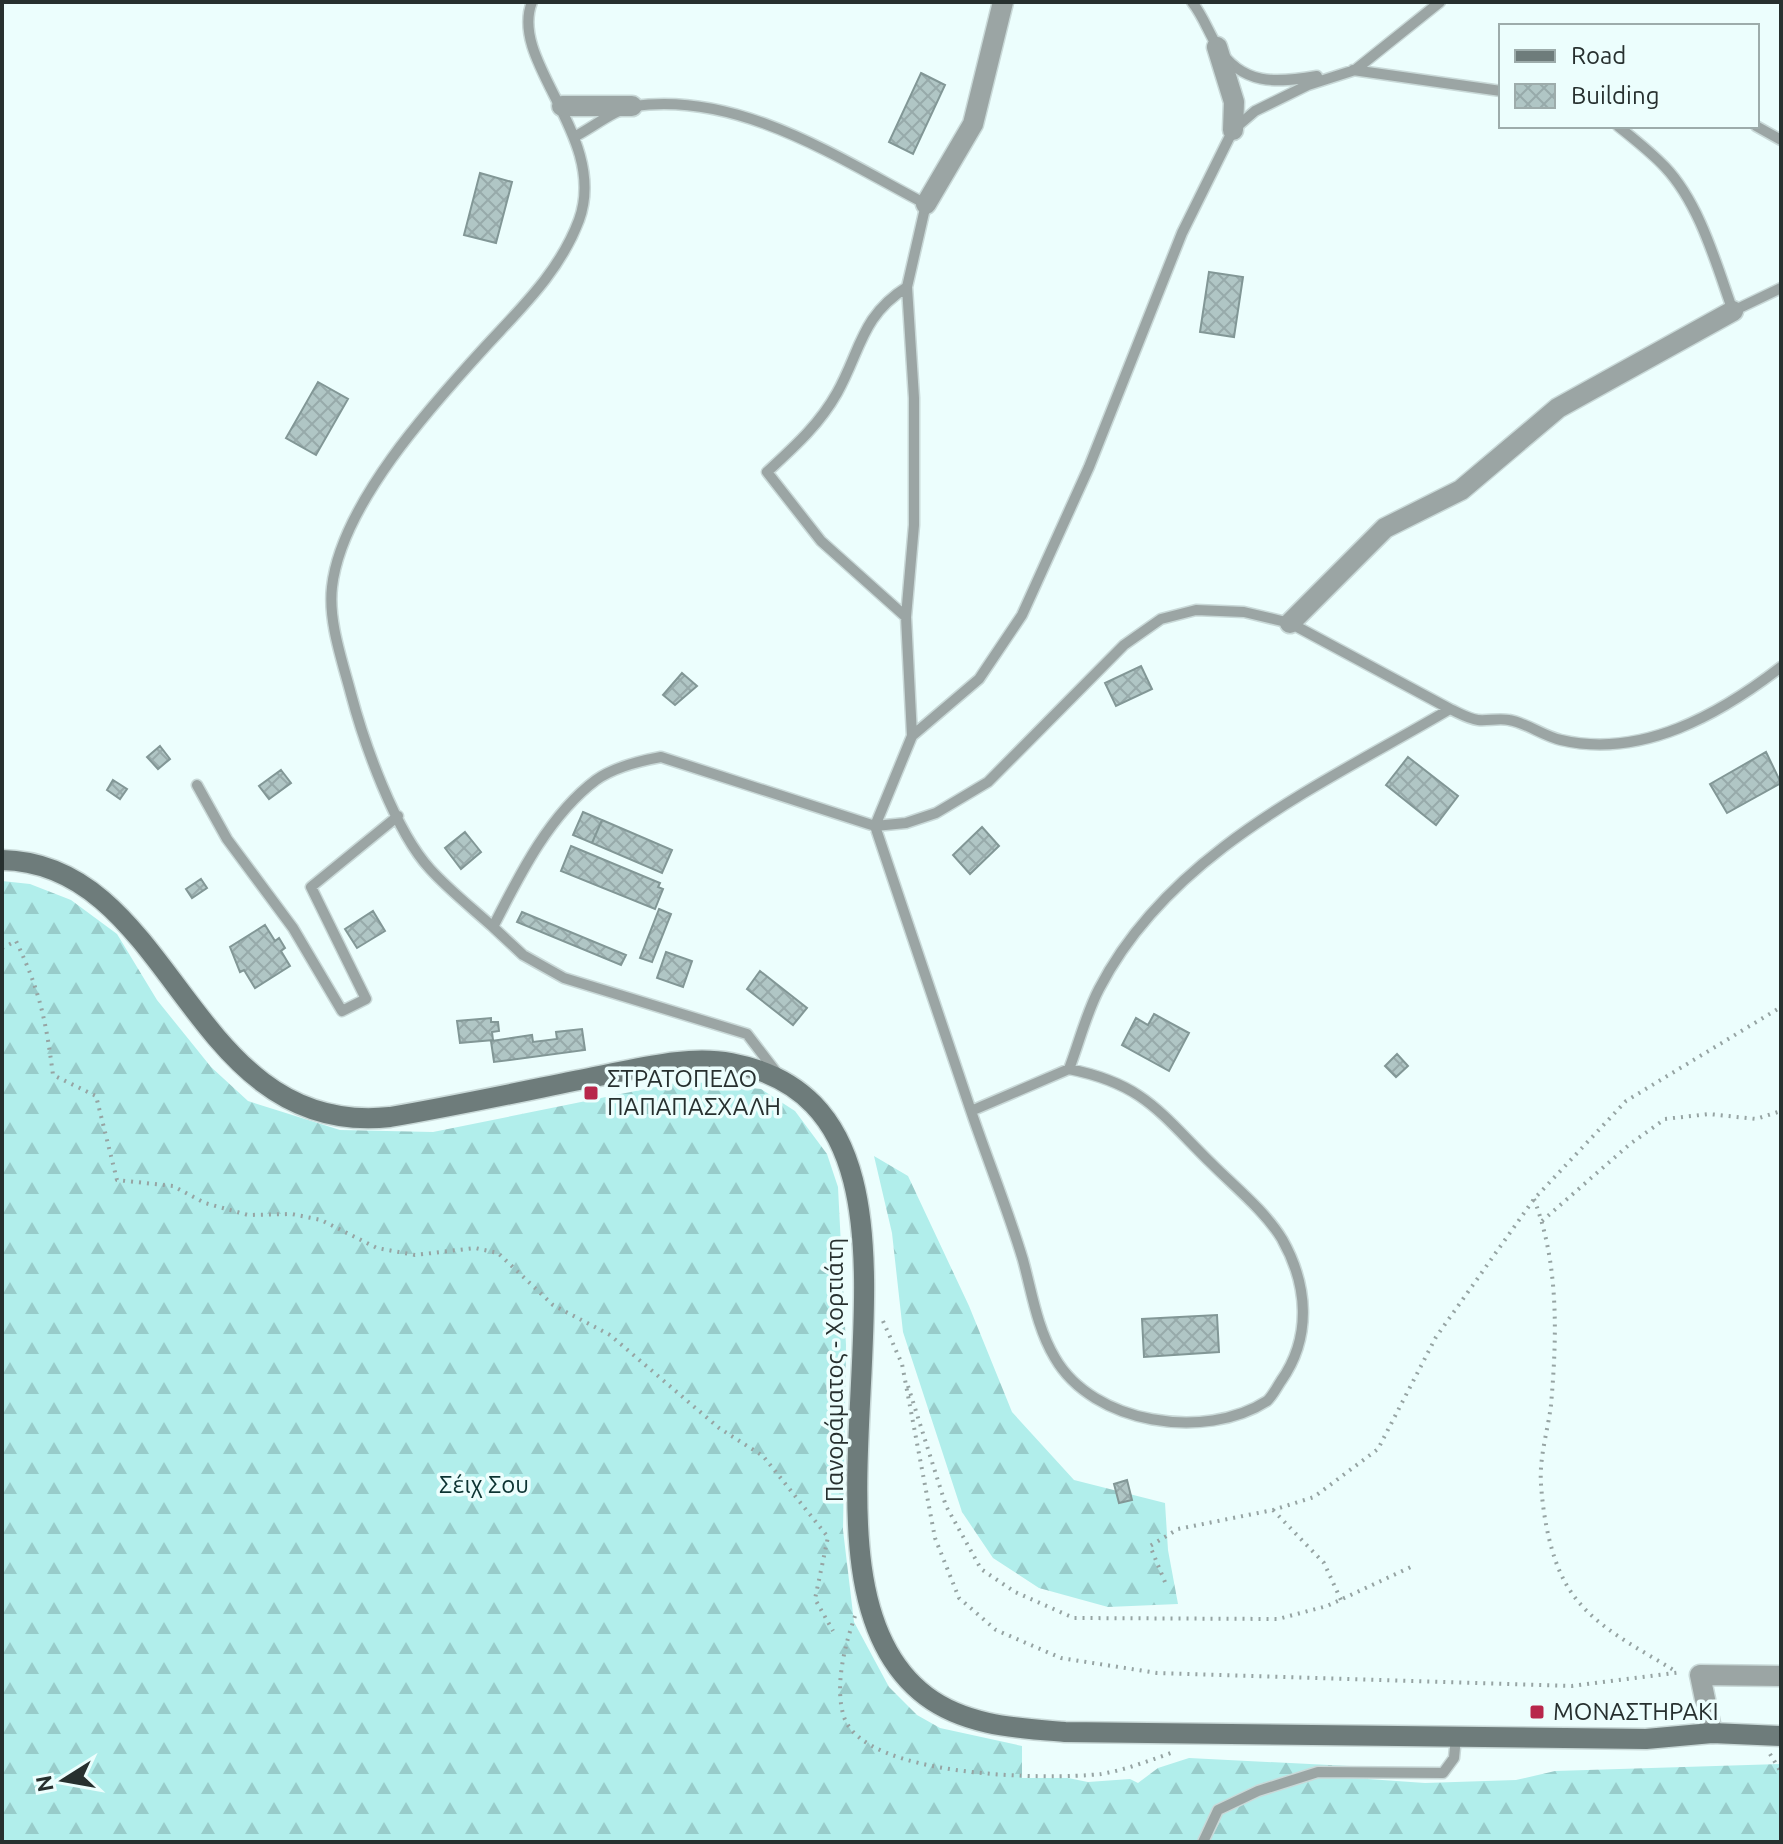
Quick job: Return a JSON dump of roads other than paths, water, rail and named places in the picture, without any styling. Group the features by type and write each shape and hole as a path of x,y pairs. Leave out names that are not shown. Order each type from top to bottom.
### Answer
{"main road":[{"name":"Πανοράματος - Χορτιάτη","path":"2,860 62,874 96,894 120,917 211,1032 250,1073 292,1101 327,1112 370,1119 390,1117 690,1061 732,1063 783,1081 821,1114 840,1142 854,1175 861,1216 862,1568 873,1618 890,1655 925,1695 944,1707 994,1726 1065,1732 1646,1739 1712,1733 1781,1736"}],"street":[{"path":"926,204 973,124 1003,2"},
{"path":"1217,47 1234,102 1233,130"},
{"path":"562,106 632,106"},
{"path":"1290,623 1385,528 1461,490 1558,408 1733,311"},
{"path":"1712,1733 1700,1675 1781,1676"}],"lane":[{"path":"532,2 531,46 562,106 586,173 579,218 536,296 449,389 367,492 346,530 331,589 346,675 365,744 398,816 428,867 523,955 564,978 747,1034 783,1081"},
{"path":"1192,2 1204,18 1217,47 1239,71 1265,82 1355,70 1499,91"},
{"path":"912,736 979,679 1022,615 1089,467 1182,233 1233,130 1255,111 1308,85 1355,70 1440,2"},
{"path":"574,137 632,106 684,106 748,117 926,204 907,287 914,398 914,525 906,617 912,736 875,826 971,1111 1023,1261 1035,1312 1055,1360 1082,1388 1117,1412 1151,1421 1192,1421 1229,1415 1268,1400 1294,1362 1305,1308 1299,1274 1281,1237 1249,1200 1142,1095 1109,1077 1069,1069 971,1111"},
{"path":"1620,128 1667,169 1710,247 1733,311 1781,288"},
{"path":"1759,128 1781,140"},
{"path":"906,617 821,541 767,472 811,431 837,392 867,323 887,300 907,287"},
{"path":"493,927 522,871 562,815 597,779 635,762 661,757 711,770 875,826 906,823 936,813 988,782 1124,645 1161,619 1196,610 1244,612 1290,623 1475,720 1509,720 1561,740 1613,745 1657,736 1736,701 1781,667"},
{"path":"1069,1069 1098,990 1133,935 1172,894 1240,833 1450,709"},
{"path":"197,785 227,839 293,928 342,1011 366,999 311,887 398,816"},
{"path":"1203,1842 1218,1810 1258,1791 1318,1772 1443,1773 1454,1758 1456,1737"}],"place":[{"name":"ΣΤΡΑΤΟΠΕΔΟ ΠΑΠΑΠΑΣΧΑΛΗ","path":"591,1093"},
{"name":"ΜΟΝΑΣΤΗΡΑΚΙ","path":"1537,1712"}],"park label":[{"name":"Σέιχ Σου","path":"484,1485"}]}
